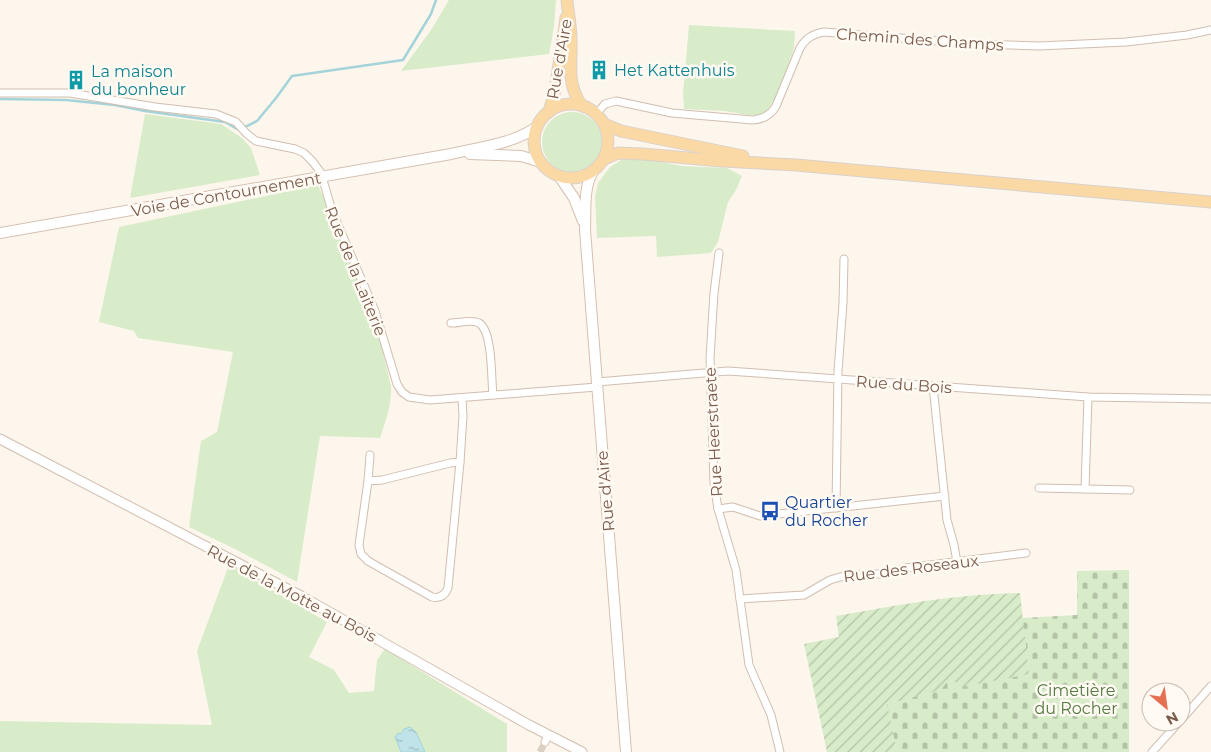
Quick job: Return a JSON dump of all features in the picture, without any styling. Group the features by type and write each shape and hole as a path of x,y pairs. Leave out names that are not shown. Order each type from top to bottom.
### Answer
{"main road":[{"name":"Rue d'Aire","path":"568,3 572,40 570,78 574,92 582,106"},
{"name":"Rue d'Aire","path":"549,112 555,91 568,3"},
{"path":"563,105 582,106 596,114 604,124 608,143 604,158 593,171 576,178 558,176 541,162 536,154 534,144 538,126 549,112 563,105"},
{"path":"604,124 621,131 694,147 796,165"},
{"name":"Voie de Contournement","path":"0,233 451,154 524,136 538,126"},
{"path":"604,158 615,154 629,153 796,165 1211,202"},
{"name":"Voie de Contournement","path":"451,154 512,155 527,157 541,162"},
{"name":"Rue d'Aire","path":"593,171 587,185 585,230 626,752"},
{"name":"Rue d'Aire","path":"558,176 574,198 585,230"}],"street":[{"name":"Chemin des Champs","path":"596,114 606,104 616,101 672,113 761,119 772,112 776,106 800,48 805,41 812,36 824,32 977,44 1049,46 1187,36 1211,30"},
{"name":"Rue de la Laiterie","path":"0,92 57,92 216,114 229,118 256,141 304,153 317,166 322,177 334,217 375,311 391,370 399,388 409,398 418,400 462,398 597,385"},
{"name":"Rue Heerstraete","path":"719,253 713,300 710,373 713,477 718,509 736,570 749,665 771,715 780,752"},
{"path":"836,508 838,379 844,259"},
{"path":"451,323 476,322 486,330 493,395"},
{"name":"Rue du Bois","path":"597,385 728,371 1088,397 1211,399"},
{"path":"933,386 944,496 948,525 957,562"},
{"path":"1085,489 1088,397"},
{"path":"370,456 359,545 361,554 376,566 432,597 438,598 444,595 448,588 460,462 463,416 462,398"},
{"name":"Rue de la Motte au Bois","path":"0,439 302,596 546,738 582,752"},
{"path":"368,481 382,480 460,462"},
{"path":"1039,488 1130,490"},
{"path":"718,509 733,507 760,516 944,496"},
{"name":"Rue des Roseaux","path":"740,600 804,595 836,578 863,574 887,574 906,568 1026,553"},
{"path":"1191,709 1211,686"},
{"path":"1152,752 1170,732"}],"green space":[{"path":"449,0 556,0 549,54 401,71 431,30"},
{"path":"689,25 795,31 794,48 789,63 775,99 766,112 759,115 748,115 725,111 684,109 683,93"},
{"path":"566,112 578,112 589,117 597,125 602,136 600,154 589,167 578,172 566,172 555,167 547,159 542,148 542,136 547,125 555,117"},
{"path":"145,114 221,124 242,138 251,148 260,175 130,198"},
{"path":"639,158 682,166 727,168 742,176 728,202 718,242 711,253 657,257 656,236 597,238 595,197 598,183 610,167 623,159"},
{"path":"318,185 362,286 377,327 391,386 391,399 380,438 320,436 297,582 189,527 201,441 217,432 233,352 138,338 134,331 99,322 119,227"},
{"path":"229,565 327,622 309,657 334,670 349,693 374,691 377,660 385,649 507,724 507,752 0,752 0,721 212,725 197,651"},
{"name":"Cimetière du Rocher","path":"1129,570 1129,752 897,752 886,704 940,690 946,683 953,680 1029,674 1022,618 1077,615 1077,571"},
{"path":"1020,593 1029,674 962,687 953,680 946,683 941,690 887,704 897,752 827,752 804,644 839,637 836,616 950,598"}],"water":[{"path":"410,727 416,732 425,752 401,752 395,737 398,733 401,734 404,729"}],"waterway":[{"path":"0,99 66,100 115,105 225,122 237,129 241,129 257,121 292,76 403,60 431,14 436,0"}],"tunnel":[{"path":"540,752 545,742"}],"place":[{"name":"Het Kattenhuis","path":"599,70"},
{"name":"La maison du bonheur","path":"76,80"},
{"name":"Quartier du Rocher","path":"770,511"}]}
